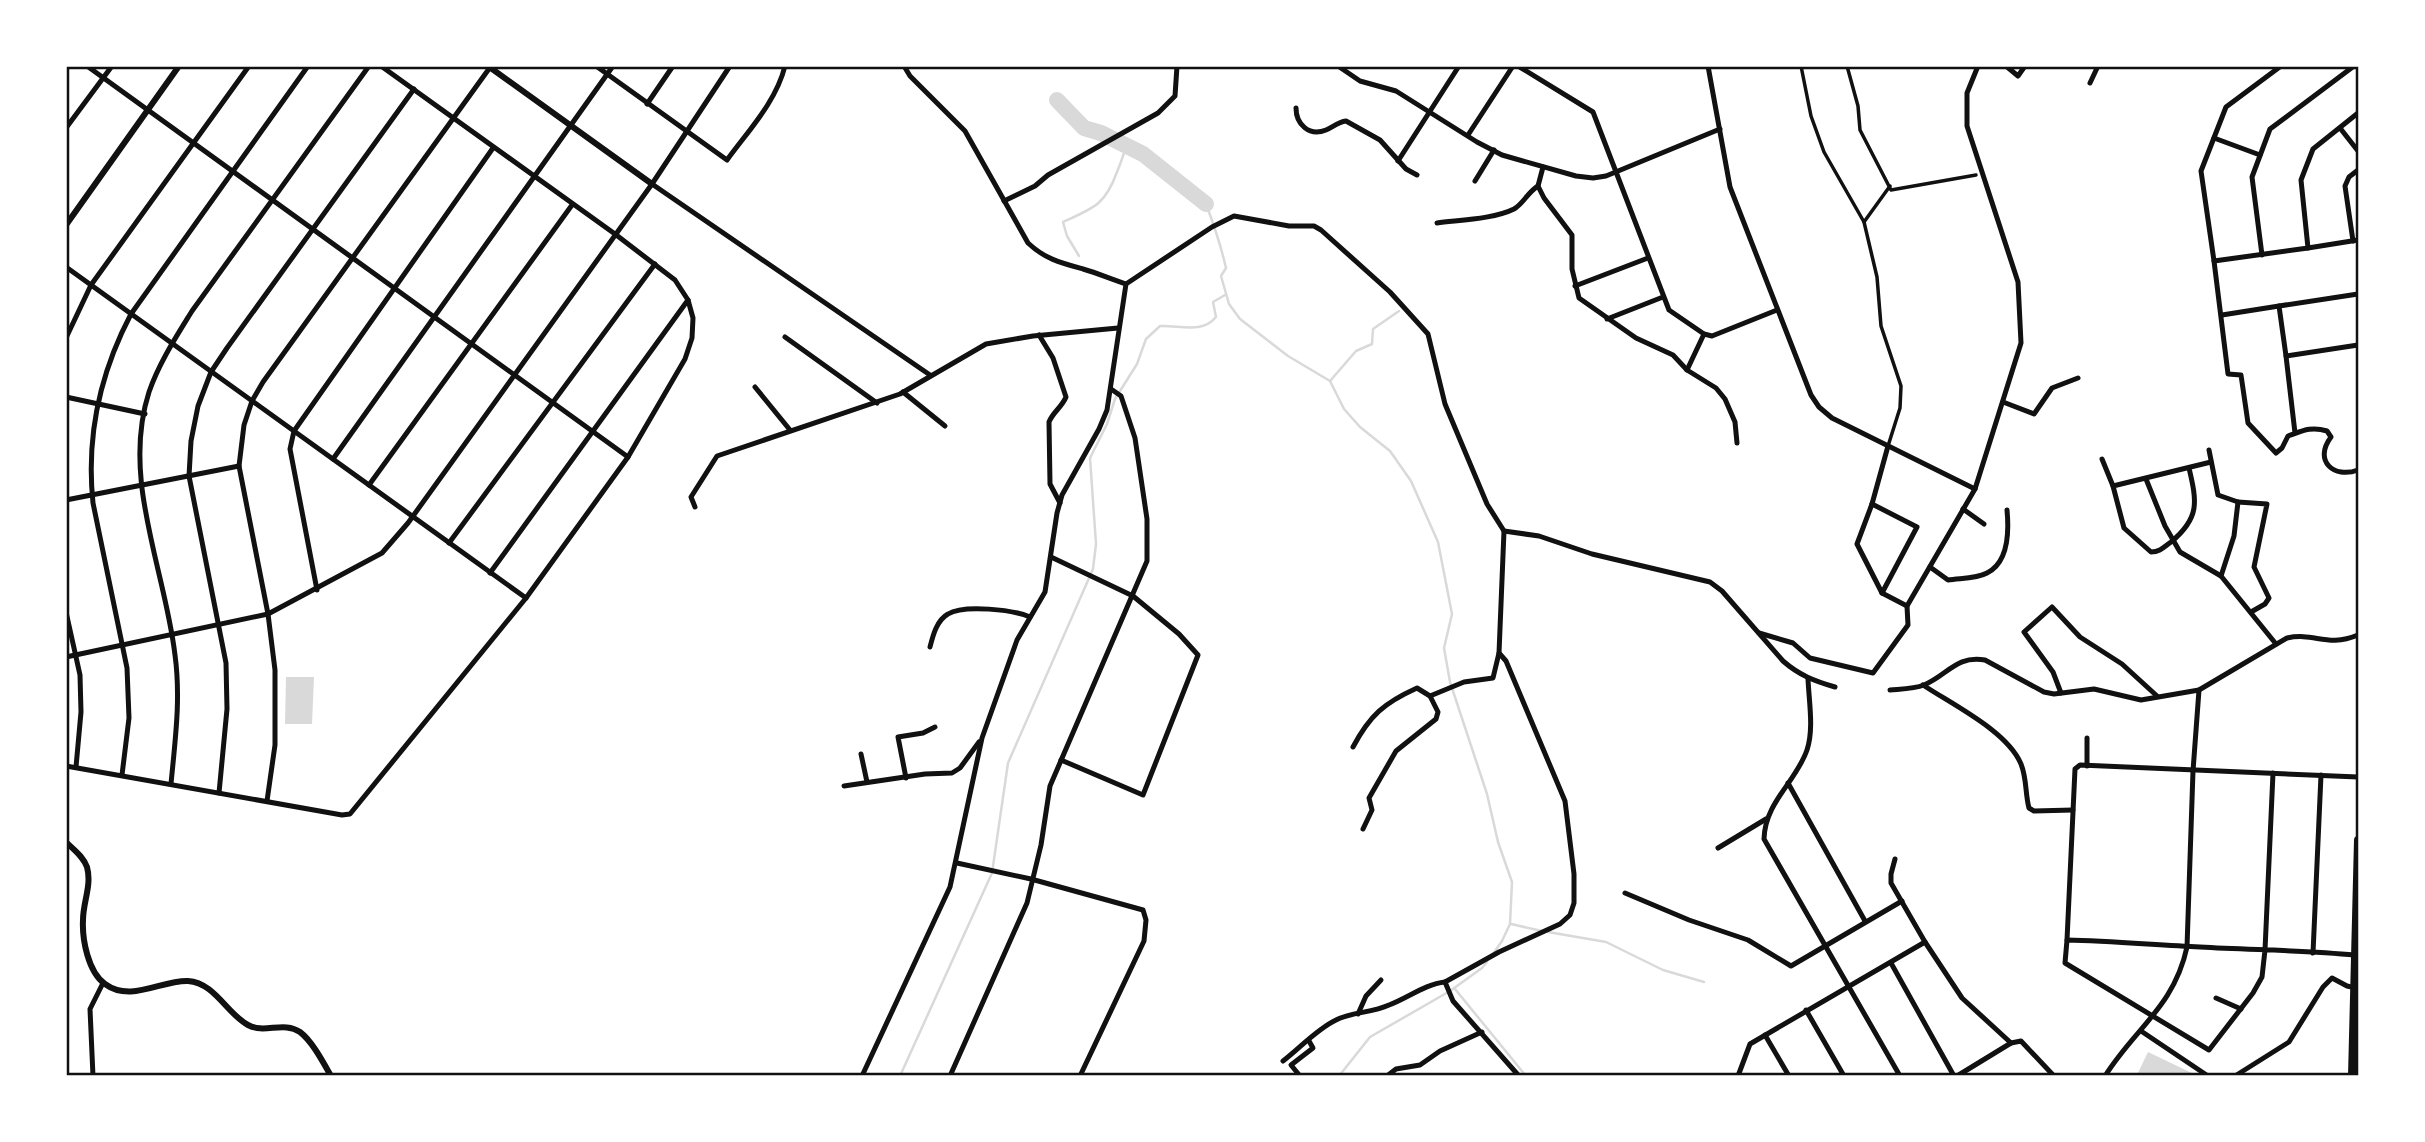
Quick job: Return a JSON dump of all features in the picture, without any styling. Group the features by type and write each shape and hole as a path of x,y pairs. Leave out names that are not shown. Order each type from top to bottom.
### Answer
{"main road":[{"path":"2352,1076 2356,1061 2358,840"}],"street":[{"path":"87,66 628,457"},
{"path":"66,128 111,66"},
{"path":"66,225 180,66"},
{"path":"66,338 91,285 249,66"},
{"path":"122,775 129,718 127,667 92,495 93,432 105,371 131,314 309,66"},
{"path":"171,784 178,705 172,633 141,485 140,449 149,393 172,343 369,66"},
{"path":"66,766 342,815 350,814 356,810 526,598 628,457 685,359 692,338 693,318 688,300 675,279 381,66"},
{"path":"596,66 726,160 766,107 782,78 785,66"},
{"path":"332,459 533,177 572,127 613,66"},
{"path":"647,104 673,66"},
{"path":"66,657 268,614 382,553 412,517 652,184 730,66"},
{"path":"904,66 910,76 965,131 1028,243 1040,254 1060,264 1126,284"},
{"path":"1004,201 1035,186 1048,175 1158,113 1175,96 1177,66"},
{"path":"1338,66 1360,81 1396,91 1513,159 1593,178 1616,172 1720,129"},
{"path":"1398,161 1459,66"},
{"path":"1468,135 1513,66"},
{"path":"1518,66 1594,113 1669,310 1704,334 1712,336 1777,310"},
{"path":"1708,66 1730,187 1811,395 1819,407 1832,418 1975,489"},
{"path":"1801,66 1811,116 1824,152 1864,222 1877,277 1881,326 1901,386 1900,408 1872,504 1857,544 1882,593 1907,606"},
{"path":"1847,66 1858,106 1860,130 1891,190 1976,175"},
{"path":"1759,633 1793,643 1810,658 1873,673 1908,625 1907,606 1975,489 2021,343 2018,282 1968,126 1968,93 1978,66"},
{"path":"2007,66 2018,76 2025,66"},
{"path":"2090,83 2098,66"},
{"path":"2281,66 2226,107 2201,171 2228,374 2241,375 2248,423 2276,453 2288,436 2301,429 2327,431 2331,437 2324,450 2324,461 2328,466 2346,472 2358,470"},
{"path":"2262,255 2252,177 2270,129 2354,66"},
{"path":"267,801 275,745 275,670 268,614 239,466 244,425 252,401 263,382 490,67 652,184 930,375"},
{"path":"219,793 227,709 226,663 189,475 191,441 198,406 211,372 414,89"},
{"path":"1296,107 1296,117 1301,126 1324,130 1346,121 1380,140 1398,161 1417,175"},
{"path":"2308,248 2301,180 2313,149 2358,113"},
{"path":"2340,128 2358,151"},
{"path":"2214,138 2260,155"},
{"path":"317,590 291,459 294,431 493,148"},
{"path":"1475,181 1494,150"},
{"path":"1543,167 1538,186 1572,234 1572,270 1579,298 1636,338 1673,355 1687,370 1716,388 1725,399 1735,422 1737,443"},
{"path":"2214,261 2356,241 2345,186 2349,177 2358,170"},
{"path":"1437,223 1509,211 1517,207 1529,192 1538,186"},
{"path":"1864,222 1889,186"},
{"path":"369,485 572,205"},
{"path":"863,1073 950,887 982,738 1017,640 1045,592 1060,503 1107,410 1126,284 1212,227 1234,216 1289,226 1314,226 1321,230 1370,273 1419,321 1428,334 1445,404 1487,504 1504,531 1499,653 1493,678 1457,685 1430,696"},
{"path":"1575,286 1648,258"},
{"path":"449,543 655,264"},
{"path":"66,267 526,598"},
{"path":"2222,315 2358,294"},
{"path":"1607,318 1663,297"},
{"path":"490,573 688,300"},
{"path":"2280,306 2295,433"},
{"path":"695,507 691,497 717,456 877,403 903,392 986,344 1039,335 1118,328"},
{"path":"1687,370 1704,334"},
{"path":"1039,335 1053,358 1066,397 1049,422 1050,484 1060,503"},
{"path":"785,337 877,403"},
{"path":"2286,356 2358,345"},
{"path":"2003,402 2034,414 2052,388 2078,377"},
{"path":"755,387 790,430"},
{"path":"950,1076 1027,903 1041,845 1050,786 1147,561 1147,519 1135,438 1121,396 1112,389"},
{"path":"903,392 945,426"},
{"path":"66,397 145,414"},
{"path":"2209,450 2218,495 2238,502 2267,504 2254,567 2269,598 2265,604 2251,612"},
{"path":"2102,459 2113,486 2124,528 2151,552 2158,552 2189,524 2196,498 2189,468"},
{"path":"2113,486 2211,462"},
{"path":"66,500 239,466"},
{"path":"2146,479 2165,526 2180,552 2221,576 2276,644"},
{"path":"2221,576 2234,536 2238,502"},
{"path":"1872,504 1917,527 1882,593"},
{"path":"1963,509 1984,524"},
{"path":"1930,567 1948,580 1989,572 2001,560 2006,547 2007,510"},
{"path":"1504,531 1539,536 1592,554 1710,582 1722,591 1783,661 1808,679 1835,687"},
{"path":"1051,557 1133,596 1198,655 1143,795 1061,760"},
{"path":"2061,693 2053,672 2024,632 2052,607 2080,637 2122,664 2157,696"},
{"path":"930,647 940,622 949,613 960,610 990,610 1021,613 1030,617"},
{"path":"66,612 80,675 81,712 76,767"},
{"path":"1890,690 1923,685 1963,660 1975,658 1985,660 2044,692 2054,694 2094,689 2141,700 2199,690 2276,644 2298,636 2335,642 2358,635"},
{"path":"1283,1061 1334,1020 1390,1005 1434,983 1446,984 1495,954 1560,924 1570,915 1574,903 1574,874 1565,801 1506,661 1499,653"},
{"path":"1718,848 1766,818 1806,754 1811,736 1808,679"},
{"path":"1923,685 1996,733 2015,752 2026,778 2029,808 2073,810"},
{"path":"1353,747 1365,724 1394,699 1417,688 1430,696 1438,712 1436,719 1396,751 1369,799 1372,810 1363,829"},
{"path":"2105,1076 2116,1057 2153,1016 2174,986 2182,969 2187,947 2193,771 2199,690"},
{"path":"906,778 898,737 923,733 935,727"},
{"path":"844,786 925,774 952,773 960,768 982,738"},
{"path":"2087,738 2087,766"},
{"path":"861,754 867,782"},
{"path":"2273,773 2262,977 2209,1050 2065,963 2075,769 2080,765 2193,771 2273,773 2358,777"},
{"path":"2313,953 2321,775"},
{"path":"1788,783 1866,921"},
{"path":"1766,818 1764,839 1900,1076"},
{"path":"66,842 82,857 87,867 84,937 91,962 103,983 128,992 189,981 203,985 249,1026 296,1029 331,1076"},
{"path":"1895,859 1891,883 1925,942 1962,998 2011,1043"},
{"path":"957,863 1031,879 1143,910 1146,920 1144,941 1080,1076"},
{"path":"1625,893 1689,920 1748,940 1791,966 1902,901"},
{"path":"2067,940 2357,955"},
{"path":"1738,1076 1750,1044 1925,942"},
{"path":"1891,963 1955,1076 2011,1043 2021,1041 2053,1075"},
{"path":"1359,1014 1366,996 1380,982 1371,978"},
{"path":"2235,1076 2289,1042 2323,987 2332,978 2356,988"},
{"path":"93,1076 90,1009 103,983"},
{"path":"1446,984 1452,997 1519,1076"},
{"path":"2216,998 2241,1009"},
{"path":"1806,1010 1844,1076"},
{"path":"2141,1031 2208,1076"},
{"path":"1387,1076 1396,1069 1420,1065 1440,1051 1482,1032"},
{"path":"1765,1035 1789,1076"},
{"path":"1300,1076 1291,1065 1313,1048 1309,1041"}],"shaded area":[{"path":"286,677 314,677 312,724 285,724"},
{"path":"2148,1052 2196,1075 2137,1075"}],"waterway":[{"path":"1057,100 1084,128 1101,133 1143,154 1206,204"},
{"path":"1079,256 1067,236 1063,222 1091,209 1103,199 1113,183 1126,145"},
{"path":"1206,204 1226,268 1221,276 1229,304 1240,319 1288,356 1330,381 1344,409 1360,427 1390,451 1411,481 1438,542 1452,614 1444,648 1450,682 1487,794 1498,842 1512,882 1510,924 1493,954"},
{"path":"900,1076 992,873 1008,763 1093,569 1096,544 1090,458 1107,424 1115,399 1137,364 1146,339 1160,326 1190,328 1210,322 1216,317 1213,302 1225,295"},
{"path":"1330,381 1356,351 1372,344 1373,329 1399,311"},
{"path":"1511,924 1542,931"},
{"path":"1548,932 1606,942 1663,970 1704,982"},
{"path":"1339,1076 1370,1037 1450,991 1487,962"},
{"path":"1455,989 1526,1076"},
{"path":"859,1076 875,1076"}]}
